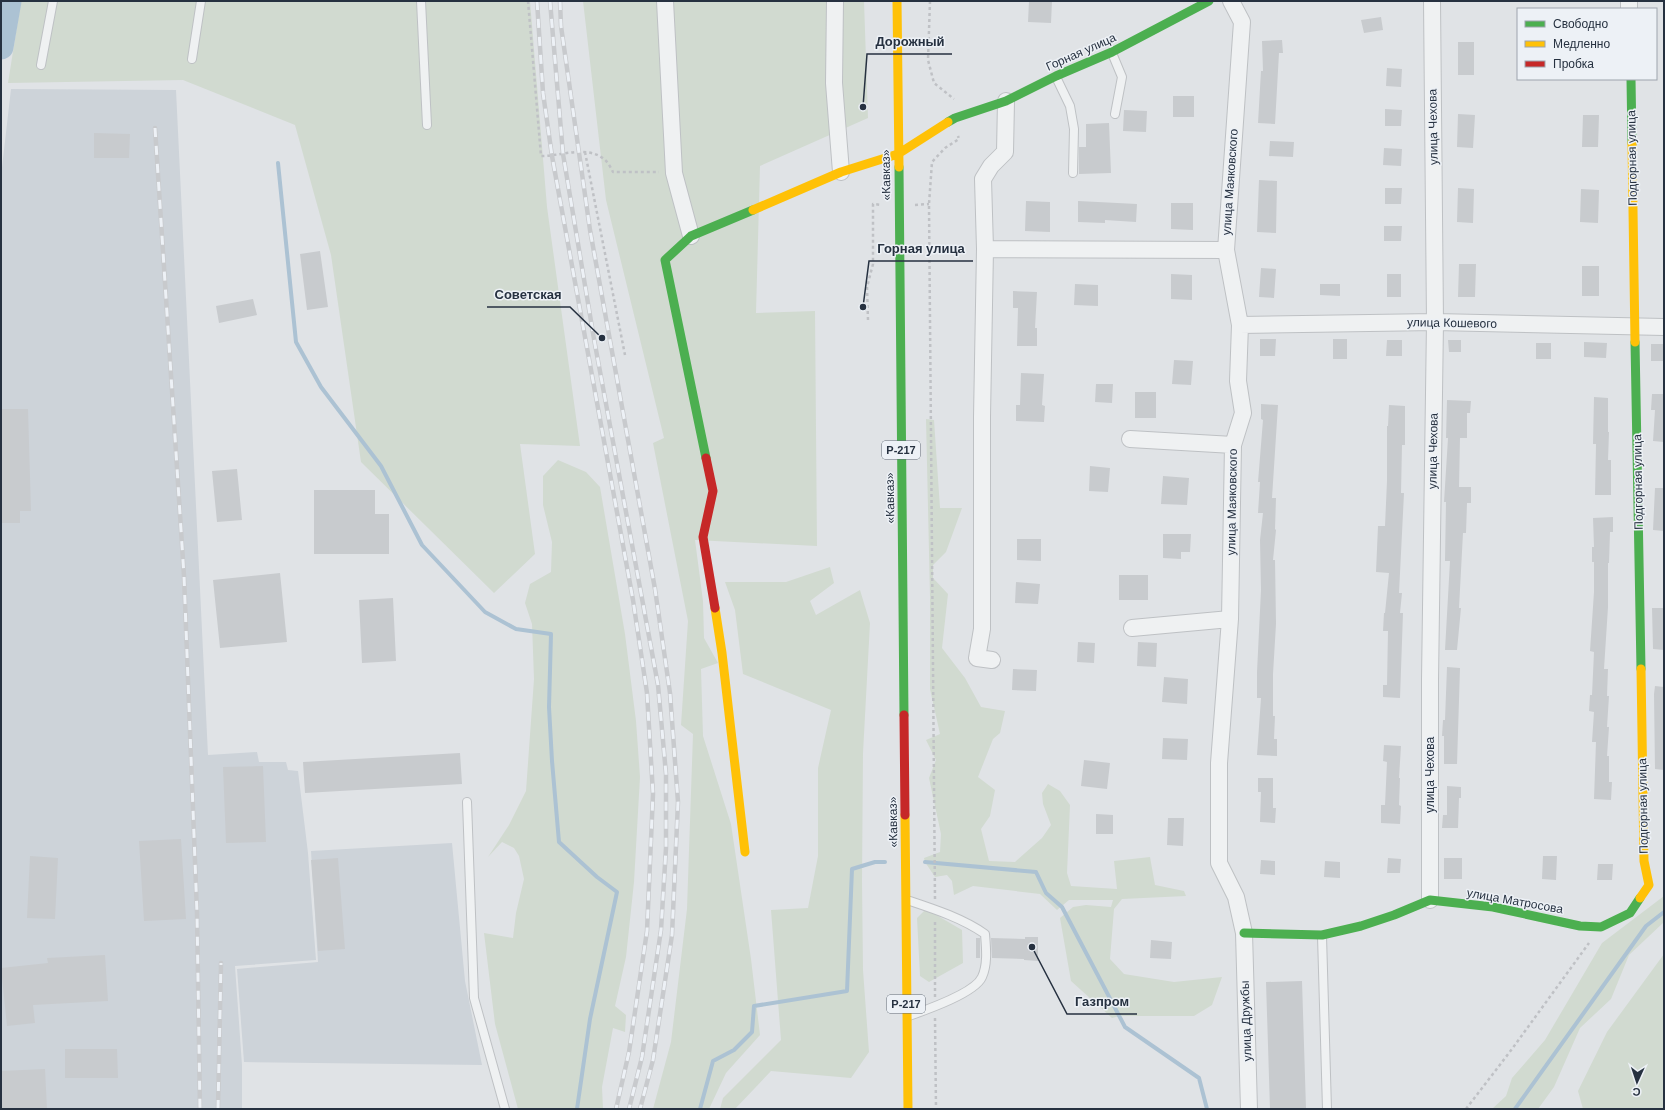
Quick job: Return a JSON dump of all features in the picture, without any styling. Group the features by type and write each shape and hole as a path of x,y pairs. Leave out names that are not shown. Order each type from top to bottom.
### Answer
{"main road":[{"name":"«Кавказ»","path":"896,1 906,900"},
{"name":"Горная улица","path":"745,852 722,653 703,537 713,491 665,260 691,236 841,172 898,154 955,118 1006,101 1056,76 1112,52 1207,2"},
{"name":"Подгорная улица","path":"1631,80 1644,861 1649,885"},
{"name":"улица Матросова","path":"1244,933 1322,935 1361,926 1394,915 1430,900 1493,907 1580,926 1601,927 1630,913 1649,885"},
{"name":"Р-217","path":"906,900 908,1109"}],"street":[{"path":"665,1 674,173 691,236"},
{"path":"836,1 834,83 841,172"},
{"name":"улица Маяковского","path":"1231,1 1242,22 1226,250 1240,325 1238,381 1243,413 1233,445 1230,619 1219,763 1219,863 1236,897 1244,933"},
{"name":"улица Чехова","path":"1430,900 1430,680 1435,322 1432,1"},
{"path":"992,660 977,658 982,629 982,417 985,249 983,179 991,166 1005,152 1006,101"},
{"path":"985,249 1226,250"},
{"name":"улица Кошевого","path":"1240,325 1435,322 1664,327"},
{"path":"1130,439 1233,445"},
{"path":"1132,628 1230,619"},
{"name":"улица Дружбы","path":"1244,933 1249,1109"}],"lane":[{"path":"41,65 53,1"},
{"path":"192,59 200,1"},
{"path":"421,1 427,125"},
{"path":"1112,52 1122,77 1115,114"},
{"path":"1056,76 1070,106 1074,129 1073,173"},
{"path":"467,802 474,998 505,1109"},
{"path":"906,900 936,909 970,923 985,934 987,953 982,978 968,990 935,1007 906,1017"},
{"path":"1322,935 1327,1109"}],"path":[{"path":"528,1 541,156 552,156 584,151 605,159 614,172 674,173"},
{"path":"930,1 928,60 934,83 954,99 955,118 959,139 945,148 932,162 928,204 936,909 936,1109"},
{"path":"584,151 625,355"},
{"path":"1466,1109 1512,1049 1601,927"}],"shaded area":[{"path":"21,1 530,1 547,207 580,446 520,444 535,554 494,593 361,462 331,255 295,125 183,80 8,83"},
{"path":"583,1 864,1 868,118 760,166 756,313 815,311 817,546 695,540 703,601 704,638 718,663 701,669 703,736 731,824 751,959 760,1035 726,1073 709,1109 653,1109 671,1042 687,909 693,734 681,725 688,621 653,443 664,438 606,200"},
{"path":"11,89 176,90 208,755 257,752 259,762 286,762 288,770 298,771 308,853 316,960 235,966 242,1065 242,1109 1,1109 1,176"},
{"path":"926,419 934,420 940,508 962,508 946,552 933,565 933,578 948,594 942,648 965,678 981,707 1005,711 1000,733 993,739 978,777 995,790 990,816 981,829 989,861 1015,862 1042,838 1051,825 1043,804 1042,793 1048,784 1060,791 1070,805 1067,873 1071,886 1117,889 1114,861 1150,857 1155,885 1184,891 1186,896 1122,899 1114,909 1110,959 1124,974 1174,982 1222,977 1212,1005 1194,1016 1120,1016 1112,1018 1071,981 1060,918 1073,907 1086,905 1111,907 1113,900 1069,900 1057,910 1040,894 973,886 954,895 952,881 947,875 935,877 925,862 924,858 940,852 941,834 929,778 936,760 926,740 940,734 930,689 930,596"},
{"path":"558,460 586,472 600,487 625,634 636,721 640,777 634,882 626,957 615,1006 626,1015 625,1032 613,1028 602,1087 603,1109 518,1109 495,1024 484,933 513,938 516,913 524,879 519,856 514,848 502,842 488,857 509,825 526,791 534,679 532,624 525,603 530,584 551,572 552,542 543,505 543,476"},
{"path":"830,567 834,583 810,601 816,615 860,590 870,623 863,753 862,881 863,970 869,1052 851,1078 771,1071 735,1109 720,1109 723,1098 781,1040 771,910 808,908 818,856 818,768 831,710 743,674 735,610 725,582 786,582"},
{"path":"452,843 465,981 482,1065 244,1062 237,969 318,962 311,851"},
{"path":"1664,896 1664,922 1629,955 1611,999 1580,1028 1554,1087 1538,1109 1492,1109 1506,1096 1512,1078 1545,1040 1602,943"},
{"path":"926,909 962,930 963,963 929,982 920,976 917,918"},
{"path":"1664,954 1664,1109 1583,1109 1578,1091 1607,1032"}],"building":[{"path":"1029,1 1052,1 1051,23 1028,22"},
{"path":"1381,17 1383,30 1364,33 1361,20"},
{"path":"1282,40 1283,53 1279,53 1275,124 1258,123 1261,71 1263,71 1262,41"},
{"path":"1458,42 1474,42 1474,75 1458,75"},
{"path":"1387,68 1402,69 1401,87 1386,86"},
{"path":"1173,96 1194,96 1194,117 1173,117"},
{"path":"1385,109 1402,110 1401,126 1385,126"},
{"path":"1124,110 1147,111 1146,132 1123,131"},
{"path":"1458,114 1475,115 1473,148 1457,147"},
{"path":"1583,115 1599,115 1598,147 1582,147"},
{"path":"1109,123 1111,173 1079,174 1079,147 1086,147 1086,124"},
{"path":"94,133 130,134 129,158 94,158"},
{"path":"1270,141 1294,142 1293,157 1269,156"},
{"path":"1384,148 1402,149 1401,166 1383,165"},
{"path":"1259,180 1277,181 1276,233 1257,232"},
{"path":"1385,188 1402,188 1401,204 1385,204"},
{"path":"1458,188 1474,189 1473,223 1457,222"},
{"path":"1581,189 1599,190 1598,223 1580,222"},
{"path":"1026,201 1050,202 1050,232 1025,231"},
{"path":"1078,201 1137,204 1136,222 1105,220 1105,223 1078,222"},
{"path":"1171,203 1193,203 1193,230 1171,229"},
{"path":"1384,226 1402,226 1401,241 1384,241"},
{"path":"320,251 328,307 307,310 300,254"},
{"path":"1459,264 1476,264 1475,297 1458,297"},
{"path":"1582,266 1599,266 1599,296 1582,296"},
{"path":"1261,268 1276,269 1274,298 1259,297"},
{"path":"1171,274 1192,275 1192,300 1171,299"},
{"path":"1387,274 1401,274 1401,297 1387,297"},
{"path":"1075,284 1098,285 1098,306 1074,305"},
{"path":"1320,284 1340,284 1340,296 1320,295"},
{"path":"1013,291 1037,292 1035,328 1037,328 1037,346 1017,346 1018,308 1013,308"},
{"path":"253,299 257,315 219,323 216,306"},
{"path":"1260,339 1276,339 1275,356 1260,356"},
{"path":"1333,339 1347,339 1347,359 1333,359"},
{"path":"1387,340 1402,340 1402,356 1386,356"},
{"path":"1448,340 1461,340 1461,352 1449,352"},
{"path":"1584,342 1607,343 1606,358 1584,357"},
{"path":"1536,343 1551,343 1551,359 1536,359"},
{"path":"1651,344 1664,344 1664,361 1651,361"},
{"path":"1174,360 1193,361 1191,385 1172,384"},
{"path":"1021,373 1044,374 1042,405 1045,406 1044,422 1016,421 1016,405 1020,405"},
{"path":"1096,384 1113,384 1112,403 1095,402"},
{"path":"1135,392 1156,392 1156,418 1135,418"},
{"path":"1652,394 1664,394 1664,442 1653,441 1655,410 1651,410"},
{"path":"1594,397 1608,398 1608,460 1611,460 1611,495 1595,495 1596,444 1593,444"},
{"path":"1447,400 1471,401 1470,413 1467,413 1467,438 1460,438 1459,487 1471,487 1471,503 1467,503 1466,533 1463,533 1459,608 1461,608 1457,650 1445,650 1450,561 1445,561 1446,502 1444,502 1448,438 1446,438"},
{"path":"1261,404 1278,405 1272,498 1276,498 1276,530 1273,560 1275,560 1276,624 1273,674 1273,716 1275,716 1274,739 1277,739 1277,756 1257,755 1261,698 1257,698 1257,672 1261,590 1260,540 1263,513 1258,513 1260,482 1258,482 1263,420 1261,419"},
{"path":"1389,405 1405,406 1405,445 1402,445 1401,493 1404,493 1399,593 1402,593 1400,613 1403,613 1400,698 1383,697 1383,685 1387,685 1388,631 1383,631 1389,573 1376,572 1378,526 1385,526 1387,426"},
{"path":"1,409 28,409 31,511 20,511 20,523 1,523"},
{"path":"1090,466 1110,468 1108,492 1089,491"},
{"path":"237,469 242,520 217,522 212,471"},
{"path":"1163,476 1189,478 1187,505 1161,504"},
{"path":"1655,488 1664,488 1664,531 1653,530"},
{"path":"314,490 375,490 375,514 389,514 389,554 314,554"},
{"path":"1613,517 1613,532 1610,532 1608,563 1608,607 1604,669 1608,669 1607,696 1609,696 1607,727 1609,727 1607,756 1609,756 1609,782 1612,782 1611,800 1594,799 1596,742 1592,742 1594,712 1589,711 1590,695 1592,695 1594,652 1590,651 1594,592 1594,562 1592,562 1592,547 1594,547 1593,518"},
{"path":"1163,534 1191,534 1190,552 1181,552 1181,559 1163,558"},
{"path":"1017,539 1041,539 1041,561 1017,560"},
{"path":"280,573 287,642 220,648 213,580"},
{"path":"1119,575 1148,575 1148,600 1119,600"},
{"path":"1016,582 1040,584 1038,604 1015,603"},
{"path":"393,598 396,661 362,663 359,600"},
{"path":"1652,608 1664,608 1664,650 1653,649"},
{"path":"1078,642 1095,643 1094,663 1077,662"},
{"path":"1138,642 1157,643 1156,667 1137,666"},
{"path":"1447,667 1460,668 1457,764 1444,764 1444,736 1442,736 1443,720 1445,720"},
{"path":"1013,669 1037,670 1036,691 1012,690"},
{"path":"1164,677 1188,679 1187,704 1162,702"},
{"path":"1655,686 1664,687 1664,770 1655,769"},
{"path":"1163,738 1188,739 1187,760 1162,759"},
{"path":"1384,745 1401,746 1399,778 1399,805 1401,806 1400,824 1381,823 1381,805 1385,805 1387,762 1383,761"},
{"path":"460,753 462,784 305,793 303,762"},
{"path":"1084,760 1110,763 1107,789 1081,786"},
{"path":"263,766 266,842 226,843 223,767"},
{"path":"1258,778 1273,778 1273,808 1276,808 1275,823 1260,822 1261,792 1258,792"},
{"path":"1447,786 1461,787 1458,828 1442,828 1443,815 1447,815"},
{"path":"1096,814 1113,815 1113,834 1096,834"},
{"path":"1168,818 1184,818 1183,846 1167,845"},
{"path":"181,839 186,919 144,921 139,841"},
{"path":"30,856 58,858 55,919 27,918"},
{"path":"1543,856 1557,856 1556,880 1542,879"},
{"path":"338,858 345,949 318,951 311,860"},
{"path":"1388,858 1401,859 1400,873 1387,873"},
{"path":"1444,858 1462,858 1462,879 1444,879"},
{"path":"1261,860 1275,861 1275,875 1260,874"},
{"path":"1325,861 1340,862 1340,878 1324,877"},
{"path":"1598,864 1613,864 1612,880 1597,880"},
{"path":"1025,937 1038,937 1038,961 992,958 991,938 1025,939"},
{"path":"976,938 980,938 980,958 976,958"},
{"path":"1151,940 1172,942 1171,959 1150,958"},
{"path":"105,955 108,1001 33,1005 35,1023 7,1026 1,968 48,963 47,958"},
{"path":"1302,981 1306,1109 1270,1109 1266,982"},
{"path":"65,1049 117,1049 118,1078 65,1078"},
{"path":"45,1069 47,1109 1,1109 1,1071"}],"waterway":[{"path":"1,47 9,1"},
{"path":"278,163 296,342 321,387 381,466 422,545 485,612 516,629 551,634 549,707 559,842 597,877 617,892 590,1019 577,1109"},
{"path":"700,1109 713,1061 734,1050 752,1032 754,1006 847,991 852,869 875,862 885,862"},
{"path":"925,862 1036,872 1046,893 1062,907 1125,1027 1199,1078 1207,1109"},
{"path":"1515,1109 1646,926 1664,912"}],"railway":[{"path":"537,1 543,93 552,156 633,600 647,693 653,794 647,931 629,1052 616,1109"},
{"path":"550,1 563,154 594,339 658,685 666,774 666,848 661,930 642,1057 629,1109"},
{"path":"560,1 561,26 590,230 655,589 670,693 678,802 672,935 653,1060 640,1109"},
{"path":"155,128 184,576 197,913 200,1109"},
{"path":"218,1109 221,963"}],"traffic: fast":[{"path":"948,122 955,118 1006,101 1056,76 1112,52 1209,1"},
{"path":"1631,80 1632,143"},
{"path":"899,167 904,715"},
{"path":"706,458 665,260 691,236 753,210"},
{"path":"1635,342 1641,669"},
{"path":"1244,933 1322,935 1361,926 1394,915 1430,900 1493,907 1580,926 1601,927 1630,913 1640,898"}],"traffic: slow":[{"path":"897,1 899,167"},
{"path":"753,210 841,172 898,154 948,122"},
{"path":"1632,143 1635,342"},
{"path":"715,608 722,653 745,852"},
{"path":"1640,898 1649,885 1644,861 1641,669"},
{"path":"905,815 908,1109"}],"traffic: jam":[{"path":"706,458 713,491 703,537 715,608"},
{"path":"904,715 905,815"}],"place":[{"name":"Дорожный","path":"863,107"},
{"name":"Горная улица","path":"863,307"},
{"name":"Советская","path":"602,338"},
{"name":"Газпром","path":"1032,947"}]}
